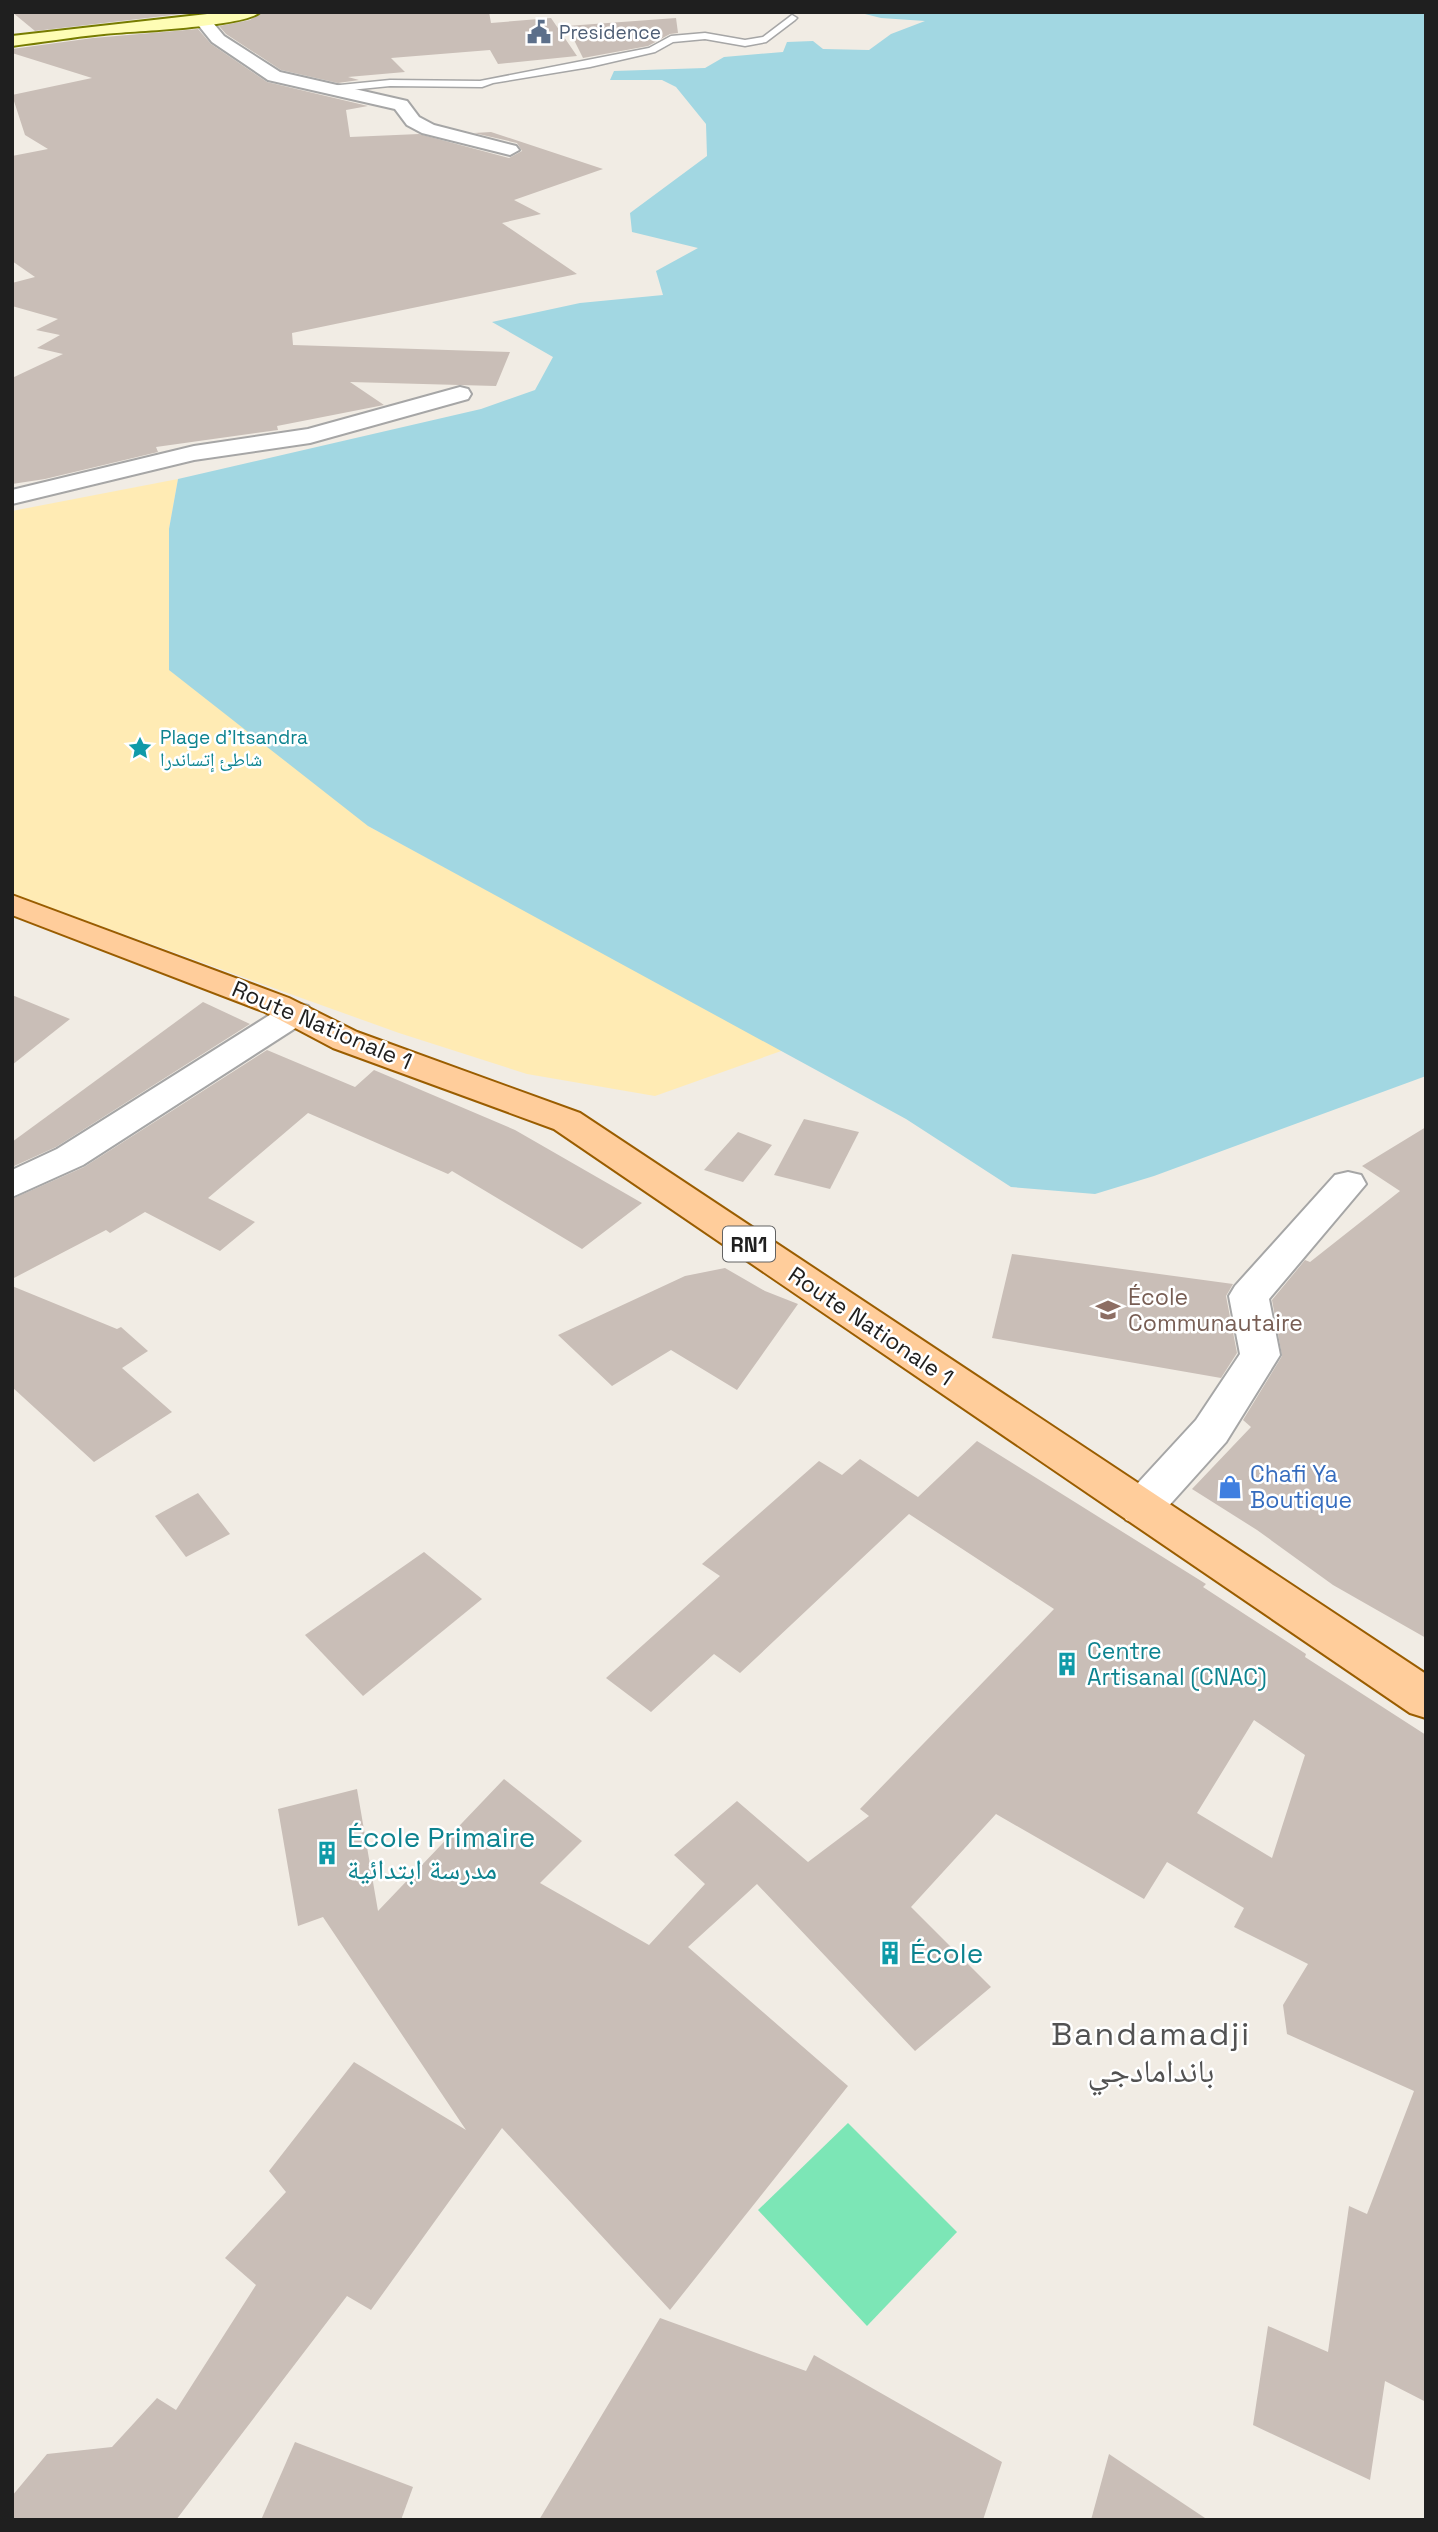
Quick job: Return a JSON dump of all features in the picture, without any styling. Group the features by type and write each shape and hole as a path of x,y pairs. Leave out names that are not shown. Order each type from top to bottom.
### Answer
{"main road":[{"path":"12,41 252,12"},
{"name":"Route Nationale 1","path":"12,904 296,1013 345,1040 567,1121 1426,1699"}],"street":[{"path":"202,20 218,39 274,76 401,105 412,121 428,129 510,150"},
{"path":"12,498 194,453 310,436 460,394"},
{"path":"12,1185 70,1157 296,1013"},
{"path":"1141,1508 1211,1431 1260,1355 1249,1296 1349,1184"}],"lane":[{"path":"330,89 390,83 482,84 490,80 590,64 652,50 671,39 705,36 745,43 766,39 792,18"}],"sand":[{"name":"Plage d'Itsandra شاطئ إتساندرا","path":"178,479 169,529 368,826 784,1050 655,1096 527,1074 399,1033 12,894 12,511"}],"green space":[{"path":"848,2123 957,2232 867,2326 758,2210"}],"water":[{"path":"857,12 1426,12 1426,1076 1154,1176 1095,1194 1011,1187 906,1119 368,826 169,670 169,529 178,479 481,409 535,390 553,357 492,322 580,303 663,295 656,271 698,248 632,232 630,213 707,156 706,124 676,87 662,80 610,80 614,71 705,68 724,57 783,52 787,42 813,41 823,49 869,50 891,34 925,21 881,18"}],"building":[{"path":"12,12 199,12 35,31"},
{"path":"262,12 489,12 491,23 551,18 577,56 498,64 490,50 391,58 405,72 348,77 359,80 338,83 281,70 226,34 219,26 250,20"},
{"path":"676,18 678,33 670,34 648,46 583,58 567,26"},
{"path":"198,29 211,44 267,82 368,106 346,110 350,137 419,134 509,158 522,151 517,143 474,133 491,132 603,169 514,200 541,214 502,223 577,274 292,333 293,345 510,352 496,386 350,382 384,405 277,426 278,430 156,447 158,452 45,479 12,484 12,378 63,354 37,348 60,335 36,330 58,319 12,306 12,283 35,277 12,261 12,156 48,149 25,135 12,95 92,78 12,53 12,49 93,38"},
{"path":"12,995 70,1019 12,1065"},
{"path":"203,1002 250,1024 56,1147 12,1167 12,1142"},
{"path":"267,1050 355,1087 374,1070 515,1130 642,1203 582,1249 452,1171 448,1174 308,1113 208,1198 255,1222 220,1251 145,1212 110,1233 106,1230 12,1279 12,1199 84,1167"},
{"path":"804,1119 859,1132 830,1189 774,1175"},
{"path":"1426,1127 1426,1638 1333,1585 1257,1530 1192,1489 1251,1427 1243,1420 1282,1356 1272,1300 1305,1260 1310,1262 1400,1191 1362,1166"},
{"path":"738,1132 772,1145 743,1182 704,1170"},
{"path":"1012,1254 1233,1284 1226,1296 1237,1353 1221,1378 992,1338"},
{"path":"725,1268 765,1291 798,1304 737,1390 671,1350 612,1386 558,1335 685,1276"},
{"path":"12,1286 117,1329 121,1327 148,1351 122,1368 172,1412 94,1462 12,1387"},
{"path":"977,1441 1206,1584 1203,1587 1426,1735 1426,2402 1385,2381 1370,2480 1253,2425 1268,2326 1328,2352 1349,2206 1367,2214 1414,2091 1287,2034 1283,2005 1308,1964 1234,1927 1244,1908 1167,1862 1144,1899 996,1814 911,1907 991,1987 915,2051 757,1884 688,1947 848,2086 670,2310 502,2128 371,2310 347,2296 176,2520 12,2520 12,2496 47,2454 112,2447 157,2398 176,2410 256,2285 225,2258 286,2192 269,2171 354,2062 466,2130 323,1917 298,1926 278,1809 357,1789 378,1911 504,1779 582,1841 540,1883 649,1945 705,1884 674,1855 737,1801 808,1862 869,1816 860,1809 1054,1609 909,1514 740,1673 714,1654 651,1712 606,1678 720,1576 702,1564 819,1461 842,1475 860,1459 918,1497","holes":["1254,1720 1305,1755 1272,1858 1197,1813"]},
{"path":"198,1493 230,1534 186,1557 155,1516"},
{"path":"424,1552 482,1599 363,1696 305,1635"},
{"path":"660,2318 806,2371 814,2355 1002,2462 983,2520 539,2520"},
{"path":"295,2442 413,2487 401,2520 261,2520"},
{"path":"1109,2454 1208,2520 1091,2520"}],"place":[{"name":"Presidence","path":"539,32"},
{"name":"Plage d'Itsandra شاطئ إتساندرا","path":"140,748"},
{"name":"École Communautaire","path":"1108,1310"},
{"name":"Chafi Ya Boutique","path":"1230,1487"},
{"name":"Centre Artisanal (CNAC)","path":"1067,1664"},
{"name":"École Primaire مدرسة ابتدائية","path":"327,1853"},
{"name":"École","path":"890,1953"}],"district":[{"name":"Bandamadji باندامادجي","path":"1151,2052"}]}
